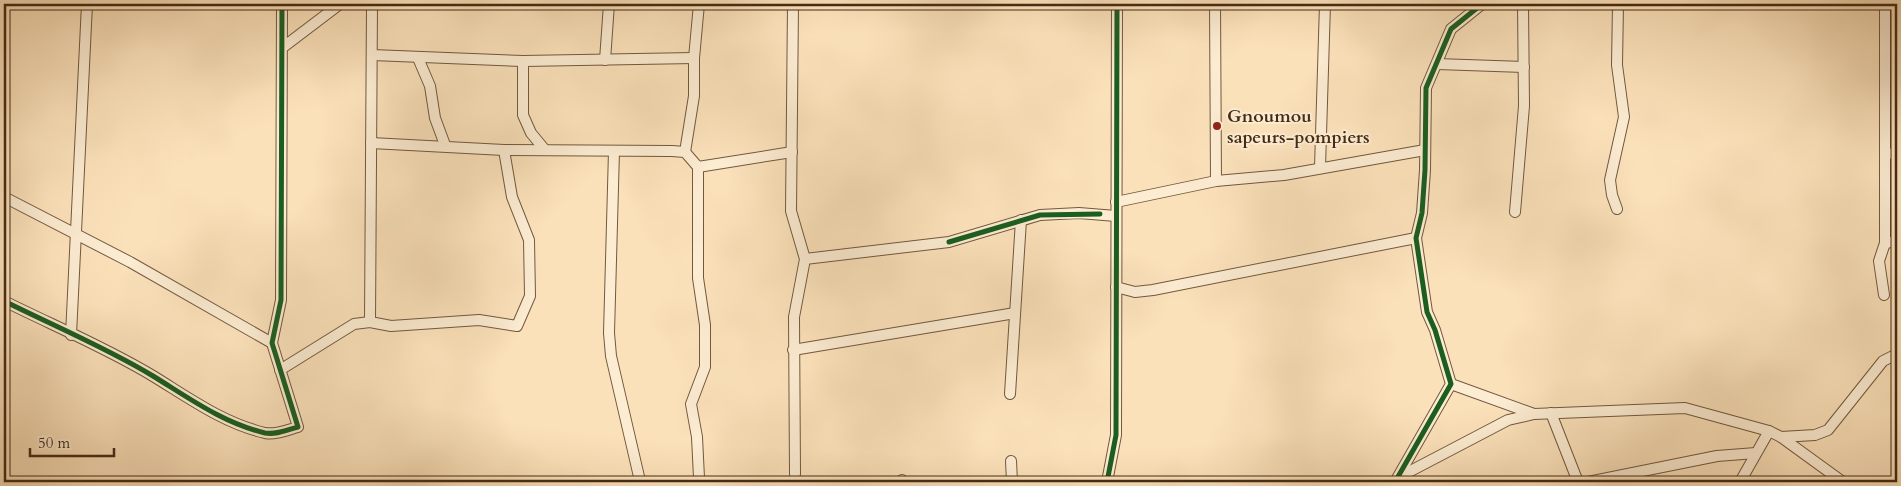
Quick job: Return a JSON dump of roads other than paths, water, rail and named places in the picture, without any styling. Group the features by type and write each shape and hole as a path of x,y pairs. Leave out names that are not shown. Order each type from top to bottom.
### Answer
{"street":[{"path":"71,335 86,4"},
{"path":"4,301 153,376 186,398 220,417 266,433 275,434 298,427 272,343 281,300 282,4"},
{"path":"282,48 340,4"},
{"path":"370,322 372,4"},
{"path":"606,60 609,4"},
{"path":"685,152 694,96 694,58 699,4"},
{"path":"793,4 791,211 805,259 794,316 795,474"},
{"path":"1107,482 1116,435 1117,4"},
{"path":"1215,4 1216,181"},
{"path":"1320,167 1325,4"},
{"path":"1398,479 1451,384 1427,312 1416,238 1422,213 1426,88 1451,29 1482,4"},
{"path":"1515,212 1524,106 1523,4"},
{"path":"1617,209 1612,195 1610,180 1624,118 1617,65 1618,4"},
{"path":"1884,295 1879,261 1885,243 1885,4"},
{"path":"372,55 523,61 694,58"},
{"path":"418,58 430,86 435,118 445,145"},
{"path":"523,61 523,115 531,133 545,150"},
{"path":"1437,64 1524,67"},
{"path":"371,143 445,145 504,150 685,152 698,166 698,278 705,325 706,367 691,404 699,478"},
{"path":"280,370 354,324 370,322 391,326 479,320 517,326 530,296 529,240 512,197 504,150"},
{"path":"1116,202 1216,181 1284,175 1320,167 1425,150"},
{"path":"614,151 611,356 640,481"},
{"path":"698,166 792,152"},
{"path":"1885,154 1897,153"},
{"path":"4,196 130,262 272,343"},
{"path":"805,259 949,242 1020,220 1056,213 1116,216"},
{"path":"1010,394 1020,220"},
{"path":"1116,287 1135,292 1153,290 1416,238"},
{"path":"1885,243 1897,241"},
{"path":"793,350 1015,313"},
{"path":"1781,437 1816,436 1828,430 1883,361 1897,354"},
{"path":"1451,384 1534,414"},
{"path":"1398,479 1508,420 1534,414 1685,408 1769,431 1781,437 1843,482"},
{"path":"1551,413 1578,482"},
{"path":"1740,482 1769,431"},
{"path":"1588,482 1716,456 1756,454"},
{"path":"1011,461 1012,482"}],"place":[{"name":"Gnoumou sapeurs-pompiers","path":"1217,126"}]}
